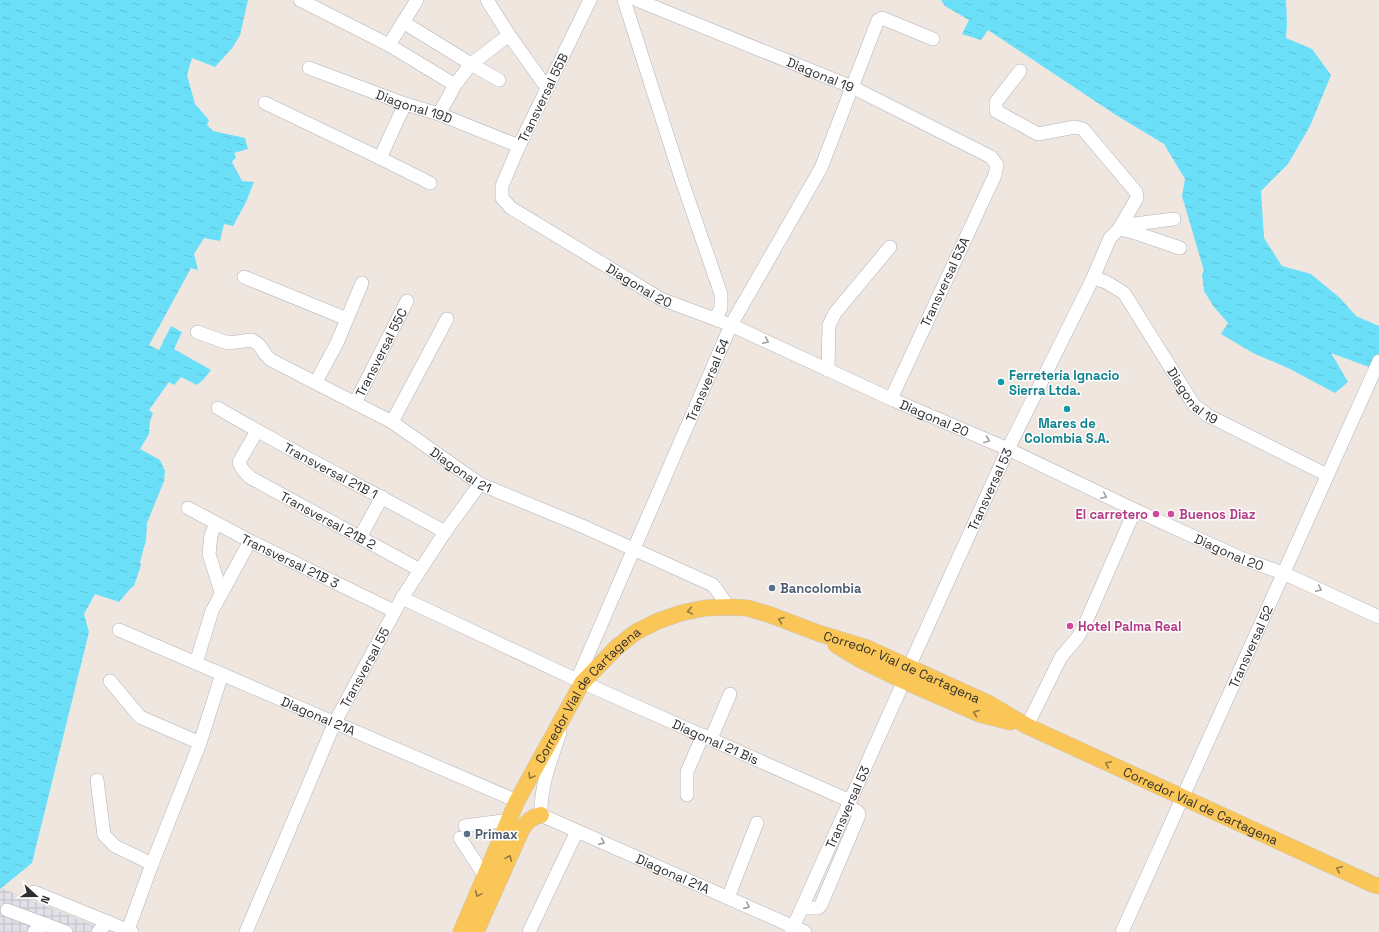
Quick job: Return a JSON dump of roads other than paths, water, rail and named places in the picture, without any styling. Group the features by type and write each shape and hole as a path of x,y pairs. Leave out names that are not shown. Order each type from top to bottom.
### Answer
{"main road":[{"name":"Corredor Vial de Cartagena","path":"461,932 486,878 517,801 570,705 580,681 617,647 636,632 658,621 681,613 705,608 747,608 818,633 860,659 906,674 980,714 1027,726 1182,798 1250,827 1377,887"},
{"path":"476,932 522,829 529,819 541,815"}],"street":[{"path":"300,0 389,45 455,85"},
{"path":"389,45 416,0"},
{"path":"487,0 509,35 547,88"},
{"name":"Transversal 55B","path":"502,198 502,186 547,88 590,0"},
{"path":"624,0 681,178 721,294 721,308 715,320"},
{"name":"Diagonal 19","path":"637,0 852,87 991,157 997,165"},
{"name":"Transversal 54","path":"580,681 633,550 731,325 821,168 878,20 882,18 933,39"},
{"path":"403,22 470,64 499,80"},
{"path":"439,114 455,85 470,64 509,35"},
{"name":"Diagonal 19D","path":"308,68 405,104 439,114 520,146"},
{"name":"Transversal 53","path":"797,930 802,908 1008,449 1093,278 1110,238 1119,229 1137,198 1136,192 1083,129 1075,127 1038,134 996,111 996,102 1020,71"},
{"path":"266,103 430,183"},
{"path":"380,158 405,104"},
{"name":"Transversal 53A","path":"891,399 995,174 997,165"},
{"name":"Diagonal 20","path":"502,198 511,208 660,299 731,325 891,399 1008,449 1135,510 1243,559 1283,573 1379,617"},
{"path":"1119,229 1134,224 1174,219"},
{"path":"1119,229 1130,231 1180,248"},
{"path":"828,370 829,325 835,313 890,247"},
{"path":"244,277 348,319"},
{"name":"Diagonal 19","path":"1093,278 1106,282 1124,293 1194,405 1207,416 1327,475"},
{"path":"316,382 337,343 362,283"},
{"name":"Transversal 55C","path":"355,403 407,301"},
{"path":"392,422 447,319"},
{"name":"Diagonal 21","path":"197,332 228,343 252,340 259,345 266,355 272,360 392,422 480,484 582,526 713,585 729,607"},
{"name":"Transversal 52","path":"1122,932 1379,362"},
{"name":"Transversal 21B 1","path":"218,408 445,532"},
{"name":"Transversal 21B 2","path":"258,431 239,462 244,472 251,478 420,570"},
{"name":"Transversal 55","path":"246,932 335,722 394,611 445,532 480,484"},
{"path":"360,537 382,497"},
{"name":"Transversal 21B 3","path":"188,508 250,541 394,611"},
{"path":"1027,726 1061,658 1078,637 1085,624 1135,510"},
{"path":"216,523 211,535 209,554 221,592"},
{"path":"196,663 212,611 250,541"},
{"path":"402,598 580,681"},
{"name":"Diagonal 21A","path":"119,630 517,801"},
{"path":"34,892 130,931 152,864 200,743 222,674"},
{"path":"110,680 140,716 200,743"},
{"name":"Diagonal 21 Bis","path":"580,681 707,737 849,803"},
{"path":"687,795 687,772 730,694"},
{"path":"541,815 540,806 544,778 570,705"},
{"path":"97,780 104,835 115,846 152,864"},
{"name":"Diagonal 21A","path":"541,815 797,930"},
{"path":"486,878 463,832 510,820"},
{"path":"728,898 757,823"},
{"path":"529,932 577,831"},
{"path":"7,910 66,932"},
{"path":"98,932 108,922"},
{"path":"34,932 45,924"}],"water":[{"path":"0,0 248,0 240,35 233,47 215,67 192,58 187,75 195,104 209,120 207,125 213,131 245,138 248,149 234,153 236,157 232,162 242,181 254,182 246,202 233,226 224,224 220,241 204,238 194,254 198,270 191,268 149,345 159,350 171,326 182,332 174,349 211,370 197,385 181,377 174,385 169,382 149,410 153,413 150,421 149,434 140,449 160,460 165,471 164,481 147,523 146,540 140,562 141,565 134,586 119,602 95,594 84,614 89,632 32,863 0,889"},
{"path":"941,0 1286,0 1286,38 1312,49 1331,75 1310,126 1288,164 1261,191 1264,238 1282,266 1311,274 1340,298 1356,316 1379,326 1379,372 1331,353 1348,382 1335,393 1290,369 1253,353 1221,334 1228,323 1214,307 1204,291 1202,274 1204,271 1182,196 1185,179 1164,144 1116,115 988,30 981,40 962,34 969,20 945,6"}],"place":[{"name":"Ferretería Ignacio Sierra Ltda.","path":"1001,382"},
{"name":"Mares de Colombia S.A.","path":"1067,409"},
{"name":"El carretero","path":"1156,514"},
{"name":"Buenos Diaz","path":"1171,514"},
{"name":"Bancolombia","path":"772,588"},
{"name":"Hotel Palma Real","path":"1070,626"},
{"name":"Primax","path":"467,834"}]}
